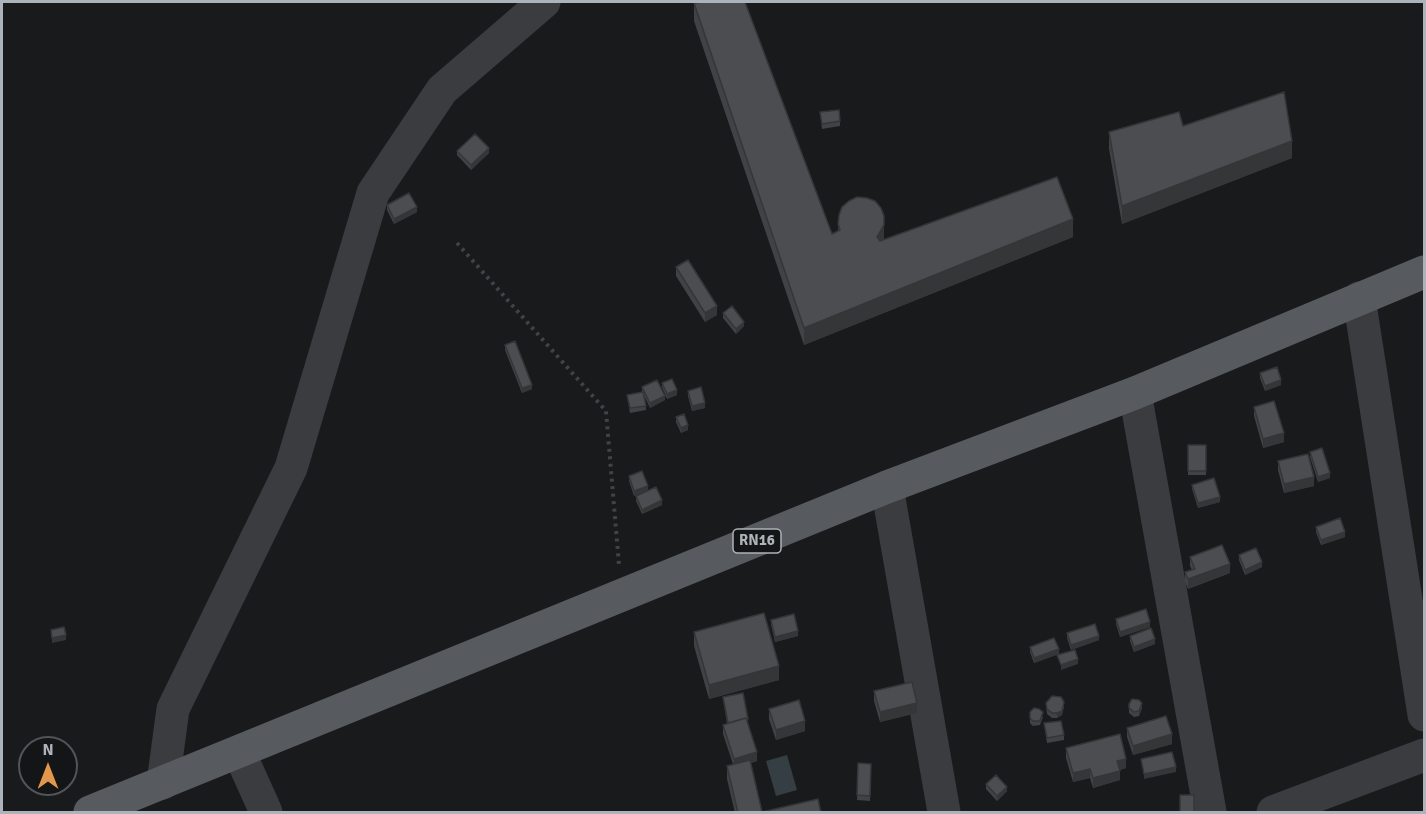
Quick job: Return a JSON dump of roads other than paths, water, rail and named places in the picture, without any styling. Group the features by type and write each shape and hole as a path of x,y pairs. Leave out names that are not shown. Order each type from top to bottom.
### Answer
{"main road":[{"name":"RN16","path":"90,813 144,796 239,752 887,487 1136,393 1425,272"}],"street":[{"path":"144,796 173,710 291,468 373,193 442,90 544,2"},
{"path":"1359,298 1425,715"},
{"path":"1136,393 1209,813"},
{"path":"887,487 945,813"},
{"path":"239,752 266,813"},
{"path":"1273,813 1425,755"}]}
